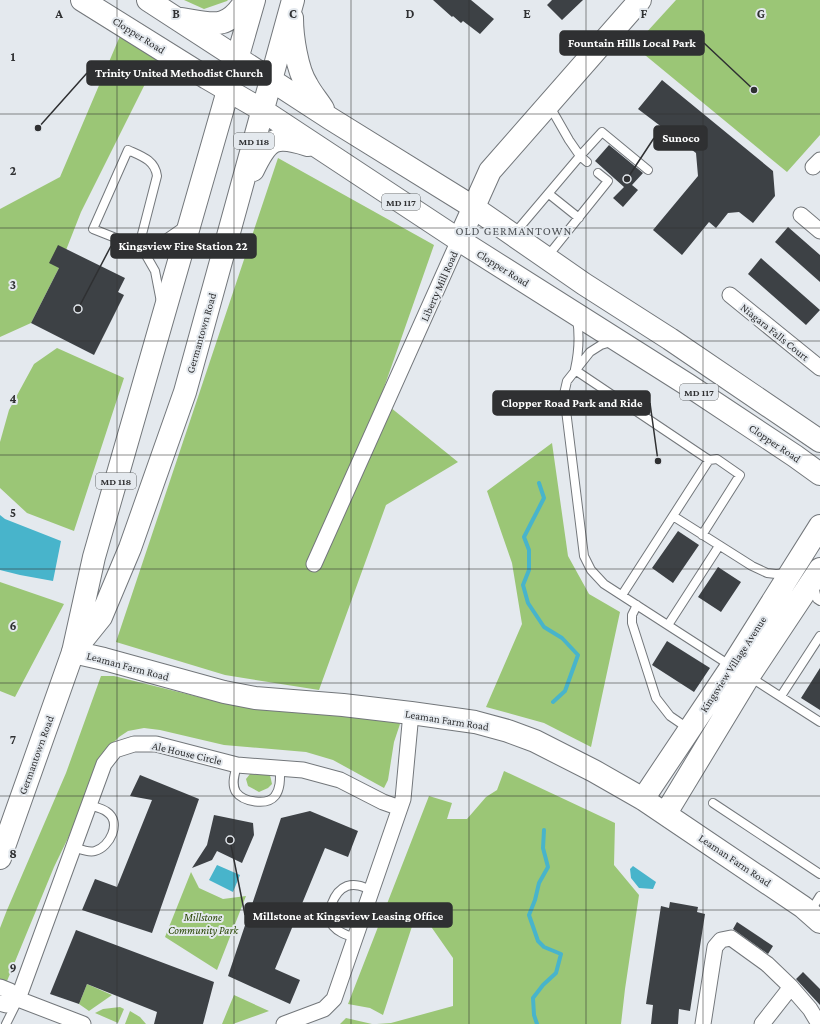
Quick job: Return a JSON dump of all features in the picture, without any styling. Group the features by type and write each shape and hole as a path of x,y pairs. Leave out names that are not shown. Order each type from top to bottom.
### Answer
{"main road":[{"name":"Clopper Road","path":"82,0 262,110 459,240 700,393 820,474"},
{"name":"MD 117","path":"148,0 331,119 473,207 584,284 670,339 820,441"},
{"path":"176,18 213,24 228,21 239,11 246,0"},
{"name":"Germantown Road","path":"0,858 73,652 94,557 236,57 254,0"},
{"name":"Liberty Mill Road","path":"459,240 490,171 640,0"},
{"name":"Germantown Road","path":"73,652 101,617 130,548 185,392 292,3"},
{"path":"292,3 292,35 306,84 331,119"},
{"path":"237,203 262,151 276,140 291,140 323,151"},
{"name":"Kingsview Village Avenue","path":"666,813 792,572 820,526"},
{"name":"Kingsview Village Avenue","path":"643,799 689,729 741,671 816,574"},
{"name":"Leaman Farm Road","path":"73,652 224,692 255,698 343,705 411,713 475,722 508,731 535,741 594,771 643,799 666,813 803,907 817,910"}],"street":[{"path":"801,215 820,231"},
{"name":"Liberty Mill Road","path":"314,564 459,240"},
{"name":"Niagara Falls Court","path":"730,295 820,368"},
{"path":"284,1024 324,1009 334,999 403,799 411,713"},
{"name":"Ale House Circle","path":"18,999 104,764 115,750 134,744 156,744 237,764 303,770 340,780 383,802 400,808"},
{"path":"703,1024 715,948 721,940 731,938 767,964 791,987 810,1009 819,1024"},
{"path":"0,987 10,991 18,999 83,1024"},
{"path":"762,1024 791,987"},
{"path":"0,1003 6,1005 18,999"}],"lane":[{"path":"549,104 569,140 580,156 587,162"},
{"path":"513,235 549,194 573,171 580,156 602,132 648,170"},
{"path":"141,248 141,238 157,176 157,170 148,159 128,150 93,229 141,248 155,271 164,312"},
{"path":"547,258 579,218 587,202 596,191 608,182 598,173"},
{"path":"549,194 579,218"},
{"path":"141,248 158,244 190,221"},
{"path":"575,370 579,348 579,332 576,314"},
{"path":"617,340 600,345 593,350 567,381 564,394 584,556 590,570 604,584 820,722"},
{"path":"575,370 709,460 717,459 740,475 702,534"},
{"path":"622,595 709,460"},
{"path":"673,516 752,566 767,573 776,574 792,572"},
{"path":"668,625 719,546"},
{"path":"816,574 814,591 817,599 820,601"},
{"path":"637,605 632,616 632,623 656,698 670,716 689,729"},
{"path":"781,696 820,636"},
{"path":"237,764 233,782 236,792 245,798 256,802 267,801 275,797 278,789 280,768"},
{"path":"713,803 820,874"},
{"path":"74,847 88,851 95,851 106,846 114,827 112,817 107,812 89,805"},
{"path":"355,938 338,932 331,925 329,913 332,902 338,892 347,886 359,885 371,890"},
{"name":"Ale House Circle","path":"6,1024 18,999"}],"green space":[{"path":"184,0 228,0 204,9"},
{"path":"676,0 820,0 820,135 787,172 634,46"},
{"path":"120,36 157,60 81,212 59,268 31,323 0,337 0,209 60,177"},
{"path":"278,158 434,245 380,399 458,462 386,505 319,690 225,675 116,642"},
{"path":"57,348 124,378 74,531 27,513 0,488 0,442 9,410 34,364"},
{"path":"552,443 568,556 589,594 620,612 591,747 544,723 486,707 522,624 512,563 487,491"},
{"path":"0,582 64,604 15,697 0,691"},
{"path":"101,676 114,676 207,699 281,711 332,712 392,718 400,724 394,742 388,780 384,788 333,760 306,752 224,745 160,730 144,728 128,731 119,737 104,752 7,981 0,980 0,928 66,773"},
{"path":"504,771 615,823 614,865 639,895 621,1024 377,1024 391,1023 453,1006 453,958 418,908 383,1015 370,1008 348,1004 429,796 452,803 447,819 467,819 486,797 497,790"},
{"path":"250,774 270,775 272,784 268,788 259,792 248,786 246,779"},
{"name":"Millstone Community Park","path":"191,872 199,888 223,899 246,896 217,970 165,937"},
{"path":"87,984 112,995 89,1011 79,1004"},
{"path":"234,995 269,1011 233,1024 222,1024"},
{"path":"120,1007 124,1009 118,1023 95,1013 103,1009"},
{"path":"130,1011 140,1017 146,1024 125,1024"},
{"path":"346,1018 372,1024 340,1024"}],"water":[{"path":"0,515 5,519 61,541 53,581 0,570"},
{"path":"217,865 240,875 233,892 209,880"},
{"path":"633,866 656,882 653,889 639,888 631,878 630,869"}],"building":[{"path":"433,0 471,0 494,19 480,34 463,21 461,23 453,16 452,17"},
{"path":"552,0 583,0 562,20 547,5"},
{"path":"662,80 773,171 775,196 753,223 739,212 728,213 716,228 709,222 682,255 653,230 698,176 696,153 638,109"},
{"path":"609,145 643,173 632,185 638,190 623,207 613,198 624,187 595,161"},
{"path":"788,227 820,255 820,282 775,242"},
{"path":"58,245 125,278 118,292 124,295 94,355 31,323 59,268 49,263"},
{"path":"761,258 820,310 806,325 748,274"},
{"path":"678,531 699,545 673,583 652,568"},
{"path":"718,567 741,582 721,612 698,597"},
{"path":"667,641 710,668 694,692 652,665"},
{"path":"820,668 820,710 801,698"},
{"path":"140,775 199,799 152,933 82,910 95,879 117,887 152,800 130,796"},
{"path":"310,811 358,831 348,857 325,848 275,969 300,980 290,1004 228,976 281,818"},
{"path":"214,815 253,823 254,835 242,863 217,851 212,860 192,868 207,845"},
{"path":"670,902 698,907 697,912 705,914 690,1011 679,1009 678,1024 651,1024 653,1005 646,1004 661,906 669,908"},
{"path":"737,922 773,946 768,954 733,929"},
{"path":"76,930 214,982 203,1024 154,1024 157,1012 87,984 79,1004 50,994"},
{"path":"803,972 820,989 820,1005 796,979"}],"waterway":[{"path":"539,483 544,498 524,537 529,550 529,570 523,585 528,603 544,627 562,638 578,655 565,691 553,702"},
{"path":"537,1024 534,1015 533,998 543,985 556,973 561,954 544,947 538,941 529,915 535,900 539,883 548,867 543,848 544,830"}],"place":[{"name":"Fountain Hills Local Park","path":"754,90"},
{"name":"Trinity United Methodist Church","path":"38,128"},
{"name":"Sunoco","path":"627,179"},
{"name":"Kingsview Fire Station 22","path":"78,309"},
{"name":"Clopper Road Park and Ride","path":"658,461"},
{"name":"Millstone at Kingsview Leasing Office","path":"230,840"}],"district":[{"name":"OLD GERMANTOWN","path":"514,231"}]}
